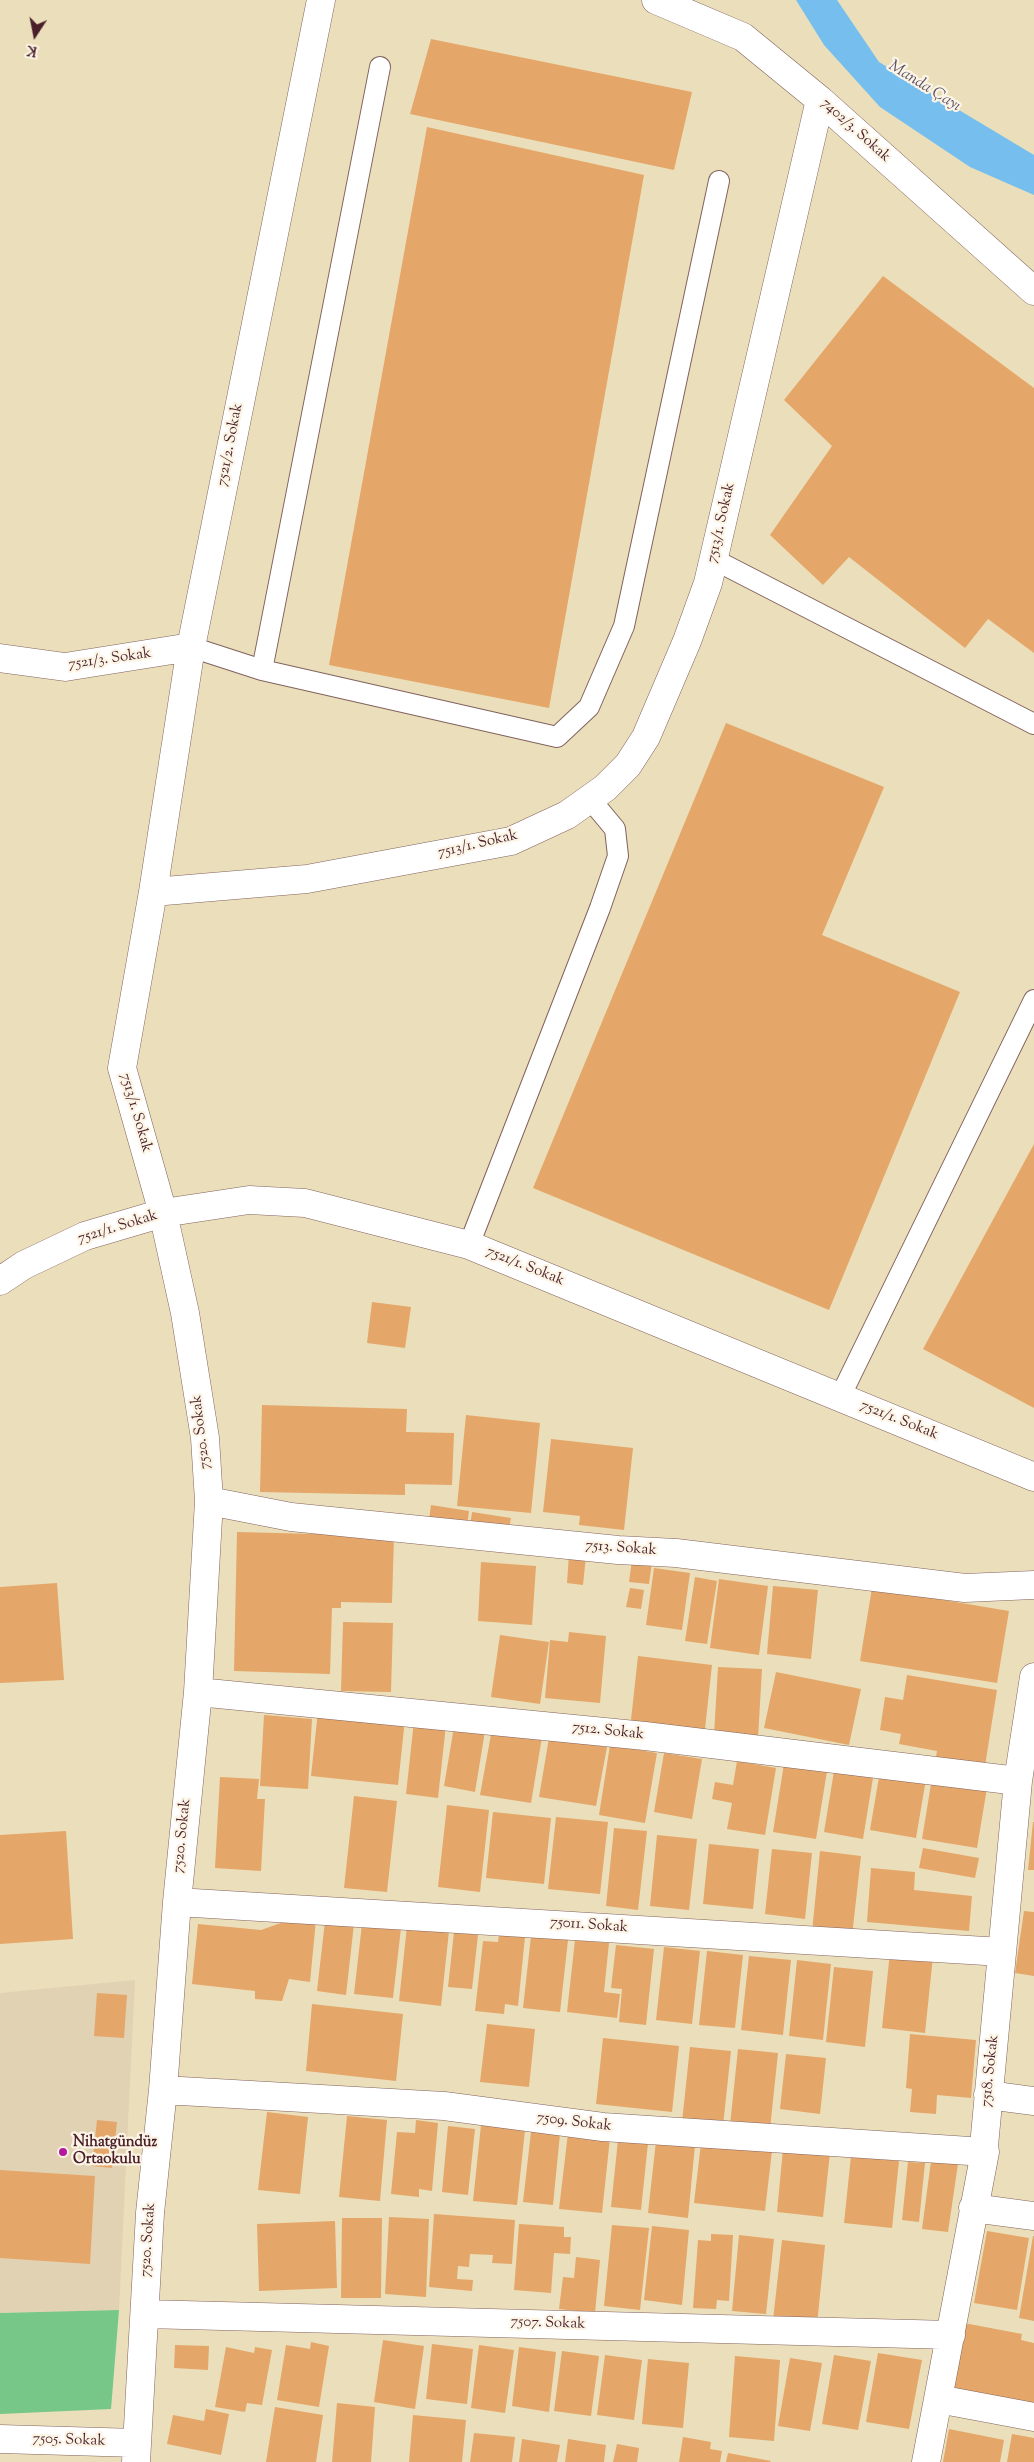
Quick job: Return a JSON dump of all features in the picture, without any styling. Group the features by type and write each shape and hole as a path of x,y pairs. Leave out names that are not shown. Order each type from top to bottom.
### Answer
{"street":[{"name":"7521/2. Sokak","path":"153,892 191,648 320,0"},
{"name":"7402/3. Sokak","path":"656,0 743,37 820,100 1034,291"},
{"name":"7513/1. Sokak","path":"163,1213 122,1068 153,892 308,879 511,841 567,816 605,788 628,765 646,737 687,641 708,583 820,100"},
{"name":"7521/3. Sokak","path":"0,658 65,667 191,648"},
{"name":"7521/1. Sokak","path":"0,1281 24,1265 84,1236 163,1213 250,1200 305,1203 469,1244 1034,1477"},
{"name":"7520. Sokak","path":"137,2453 150,2213 163,2090 176,1902 198,1692 209,1501 205,1438 199,1400 185,1313 163,1213"},
{"name":"7513. Sokak","path":"209,1501 291,1517 618,1550 676,1553 965,1588 1034,1585"},
{"name":"7518. Sokak","path":"926,2462 985,2152 988,2095 1018,1781 1034,1677"},
{"name":"7512. Sokak","path":"198,1692 645,1736 1018,1781"},
{"name":"75011. Sokak","path":"176,1902 1002,1952"},
{"name":"7509. Sokak","path":"163,2090 444,2106 603,2127 985,2152"},
{"path":"988,2095 1034,2101"},
{"path":"973,2208 1034,2216"},
{"name":"7507. Sokak","path":"145,2314 951,2335"},
{"path":"938,2399 1034,2417"},
{"name":"7505. Sokak","path":"0,2438 137,2453"}],"lane":[{"path":"262,670 380,67"},
{"path":"191,648 262,670 557,737 589,707 624,626 719,181"},
{"path":"713,559 1034,724"},
{"path":"469,1244 600,908 618,856 615,828 590,799"},
{"path":"840,1397 1034,1000"}],"shaded area":[{"name":"Nihatgündüz Ortaokulu","path":"135,1980 119,2310 0,2313 0,1993"}],"green space":[{"path":"119,2310 111,2409 0,2414 0,2313"}],"water":[{"path":"796,0 837,0 879,62 1034,155 1034,195 970,167 880,107 824,45"}],"building":[{"path":"431,39 692,92 674,170 410,114"},
{"path":"427,127 644,175 549,708 329,665"},
{"path":"883,276 1034,388 1034,653 988,619 965,648 849,557 823,585 770,535 832,446 784,400"},
{"path":"726,723 884,787 822,935 960,992 829,1310 533,1188"},
{"path":"1034,1144 1034,1408 923,1349"},
{"path":"372,1302 411,1307 405,1348 367,1343"},
{"path":"262,1405 407,1409 406,1432 454,1433 452,1485 405,1484 405,1495 260,1492"},
{"path":"466,1415 540,1423 531,1513 457,1506"},
{"path":"551,1439 633,1448 624,1530 579,1525 580,1516 543,1512"},
{"path":"431,1505 469,1511 467,1526 429,1520"},
{"path":"472,1512 511,1518 508,1533 470,1527"},
{"path":"237,1532 394,1536 392,1603 341,1602 341,1608 332,1608 330,1674 234,1671"},
{"path":"569,1554 586,1556 583,1585 567,1583"},
{"path":"632,1560 652,1562 649,1584 629,1582"},
{"path":"481,1562 536,1566 532,1625 478,1621"},
{"path":"654,1568 690,1573 682,1630 646,1625"},
{"path":"695,1577 717,1581 707,1644 685,1641"},
{"path":"719,1579 768,1586 759,1655 710,1648"},
{"path":"57,1583 64,1680 0,1683 0,1587"},
{"path":"773,1586 818,1590 811,1659 767,1654"},
{"path":"630,1588 644,1590 641,1609 626,1607"},
{"path":"872,1588 1009,1611 997,1683 860,1661"},
{"path":"343,1622 393,1623 391,1692 341,1691"},
{"path":"569,1632 606,1636 600,1703 545,1698 550,1640 568,1642"},
{"path":"500,1635 549,1642 540,1704 491,1697"},
{"path":"638,1656 712,1665 704,1738 630,1729"},
{"path":"718,1667 762,1669 758,1738 714,1735"},
{"path":"776,1672 861,1689 849,1745 764,1728"},
{"path":"907,1675 997,1690 985,1766 936,1757 937,1751 899,1744 901,1734 880,1730 885,1697 903,1700"},
{"path":"318,1711 405,1719 398,1785 311,1776"},
{"path":"264,1715 312,1719 308,1789 260,1786"},
{"path":"414,1721 446,1725 438,1798 406,1794"},
{"path":"455,1721 486,1725 475,1792 444,1786"},
{"path":"492,1729 542,1737 531,1803 480,1795"},
{"path":"549,1738 607,1747 596,1806 539,1797"},
{"path":"610,1745 657,1753 645,1823 599,1815"},
{"path":"664,1753 702,1759 692,1819 654,1812"},
{"path":"737,1761 776,1768 765,1835 727,1829 732,1803 712,1799 715,1782 733,1785"},
{"path":"784,1764 827,1771 816,1839 773,1832"},
{"path":"835,1765 874,1772 863,1839 824,1832"},
{"path":"880,1771 926,1779 916,1838 870,1830"},
{"path":"220,1777 259,1779 257,1799 265,1799 261,1871 215,1868"},
{"path":"932,1778 987,1788 977,1848 922,1839"},
{"path":"354,1796 397,1801 387,1892 344,1888"},
{"path":"447,1805 489,1810 480,1892 438,1887"},
{"path":"493,1812 551,1818 544,1884 486,1878"},
{"path":"556,1817 608,1822 600,1894 548,1889"},
{"path":"1033,1822 1034,1870 1028,1870"},
{"path":"614,1828 647,1831 638,1910 606,1906"},
{"path":"66,1831 73,1939 0,1944 0,1835"},
{"path":"657,1835 697,1839 689,1910 650,1906"},
{"path":"709,1844 759,1849 753,1909 703,1904"},
{"path":"923,1848 979,1858 975,1878 919,1868"},
{"path":"772,1849 812,1853 805,1919 765,1914"},
{"path":"820,1851 861,1856 852,1936 812,1932"},
{"path":"871,1868 915,1872 914,1890 972,1896 969,1931 867,1922"},
{"path":"1024,1911 1034,1912 1034,1976 1015,1973"},
{"path":"295,1918 316,1920 310,1982 289,1979 282,2001 255,1999 255,1991 192,1984 198,1924 261,1930"},
{"path":"325,1921 354,1924 346,1995 317,1991"},
{"path":"362,1924 401,1928 393,1998 354,1994"},
{"path":"407,1926 449,1931 441,2006 399,2001"},
{"path":"454,1932 478,1935 472,1989 448,1987"},
{"path":"499,1934 525,1937 518,2006 505,2004 504,2014 475,2011 483,1941 498,1942"},
{"path":"531,1936 568,1940 560,2012 523,2008"},
{"path":"575,1940 609,1943 604,1992 620,1994 617,2018 567,2012"},
{"path":"616,1945 654,1949 646,2025 619,2022 622,1989 611,1988"},
{"path":"664,1947 700,1951 692,2024 656,2020"},
{"path":"707,1951 743,1955 735,2028 699,2025"},
{"path":"890,1952 933,1956 925,2033 882,2028"},
{"path":"749,1956 791,1960 783,2035 741,2030"},
{"path":"797,1960 831,1964 823,2040 789,2036"},
{"path":"834,1967 873,1971 865,2047 826,2042"},
{"path":"97,1993 127,1995 124,2038 94,2036"},
{"path":"312,2004 403,2014 396,2081 306,2071"},
{"path":"487,2024 535,2029 529,2087 480,2082"},
{"path":"910,2034 976,2040 971,2098 937,2095 936,2114 910,2112 912,2089 906,2088"},
{"path":"603,2038 679,2046 672,2112 596,2104"},
{"path":"690,2047 731,2051 723,2126 682,2122"},
{"path":"738,2049 778,2053 770,2129 730,2125"},
{"path":"786,2054 826,2058 820,2114 780,2109"},
{"path":"267,2112 308,2117 300,2194 258,2190"},
{"path":"347,2116 387,2120 380,2201 339,2197"},
{"path":"97,2120 117,2122 112,2168 92,2166"},
{"path":"416,2120 438,2123 432,2191 419,2189 419,2197 391,2194 397,2132 415,2133"},
{"path":"481,2125 525,2130 517,2205 473,2201"},
{"path":"448,2126 475,2129 468,2195 442,2192"},
{"path":"531,2132 560,2134 553,2205 523,2202"},
{"path":"568,2133 610,2138 602,2213 559,2209"},
{"path":"618,2140 648,2143 641,2210 611,2207"},
{"path":"656,2141 695,2145 688,2218 648,2213"},
{"path":"701,2143 772,2151 765,2211 694,2203"},
{"path":"783,2149 830,2153 823,2217 777,2212"},
{"path":"851,2156 899,2161 892,2228 844,2223"},
{"path":"931,2161 958,2164 948,2232 922,2229"},
{"path":"908,2162 925,2163 919,2222 902,2220"},
{"path":"0,2170 95,2176 90,2264 0,2258"},
{"path":"434,2214 515,2220 512,2264 492,2263 493,2255 470,2254 469,2267 458,2266 457,2279 473,2280 472,2291 429,2287"},
{"path":"389,2217 429,2219 426,2297 385,2294"},
{"path":"342,2218 382,2218 381,2298 341,2298"},
{"path":"335,2221 337,2288 259,2291 257,2224"},
{"path":"519,2224 564,2227 564,2237 571,2237 570,2254 554,2253 551,2293 514,2290"},
{"path":"612,2225 649,2228 640,2310 604,2306"},
{"path":"652,2226 689,2230 682,2305 644,2300"},
{"path":"987,2231 1029,2238 1017,2310 974,2303"},
{"path":"711,2234 733,2235 729,2301 717,2300 716,2309 693,2308 698,2240 711,2241"},
{"path":"739,2235 774,2239 766,2314 732,2311"},
{"path":"1034,2236 1034,2321 1019,2318"},
{"path":"782,2240 825,2245 817,2325 773,2320"},
{"path":"576,2257 600,2260 595,2313 559,2309 563,2277 574,2278"},
{"path":"964,2323 1022,2334 1021,2340 1034,2343 1034,2406 951,2393"},
{"path":"383,2340 424,2346 415,2409 374,2402"},
{"path":"311,2342 329,2346 319,2407 277,2400 286,2345 310,2349"},
{"path":"432,2344 473,2349 467,2404 426,2399"},
{"path":"175,2345 209,2346 208,2370 174,2368"},
{"path":"479,2345 514,2350 505,2413 471,2408"},
{"path":"226,2347 254,2353 255,2347 272,2350 262,2405 247,2403 245,2412 215,2407"},
{"path":"519,2347 556,2352 549,2412 512,2406"},
{"path":"562,2351 599,2356 591,2416 554,2411"},
{"path":"878,2353 922,2360 909,2429 866,2422"},
{"path":"605,2355 642,2360 634,2420 597,2415"},
{"path":"834,2355 871,2361 858,2430 822,2424"},
{"path":"735,2356 780,2360 774,2441 729,2437"},
{"path":"790,2358 822,2363 810,2431 778,2426"},
{"path":"648,2359 689,2363 683,2428 642,2424"},
{"path":"337,2403 375,2407 371,2462 332,2462"},
{"path":"275,2407 323,2415 316,2462 266,2462"},
{"path":"206,2409 229,2414 221,2455 167,2444 173,2415 204,2421"},
{"path":"413,2415 466,2420 462,2462 409,2462"},
{"path":"949,2429 1004,2440 1000,2462 943,2462"},
{"path":"474,2433 515,2437 512,2462 470,2462"},
{"path":"1012,2434 1034,2438 1034,2462 1007,2462"},
{"path":"683,2437 711,2442 710,2449 722,2451 720,2462 679,2462"},
{"path":"522,2439 560,2445 557,2462 519,2462"},
{"path":"568,2439 606,2445 604,2462 565,2462"},
{"path":"617,2444 639,2448 637,2462 613,2462"},
{"path":"728,2453 771,2461 726,2462"}],"place":[{"name":"Nihatgündüz Ortaokulu","path":"63,2152"}],"water label":[{"name":"Manda Çayı","path":"924,87"}]}
